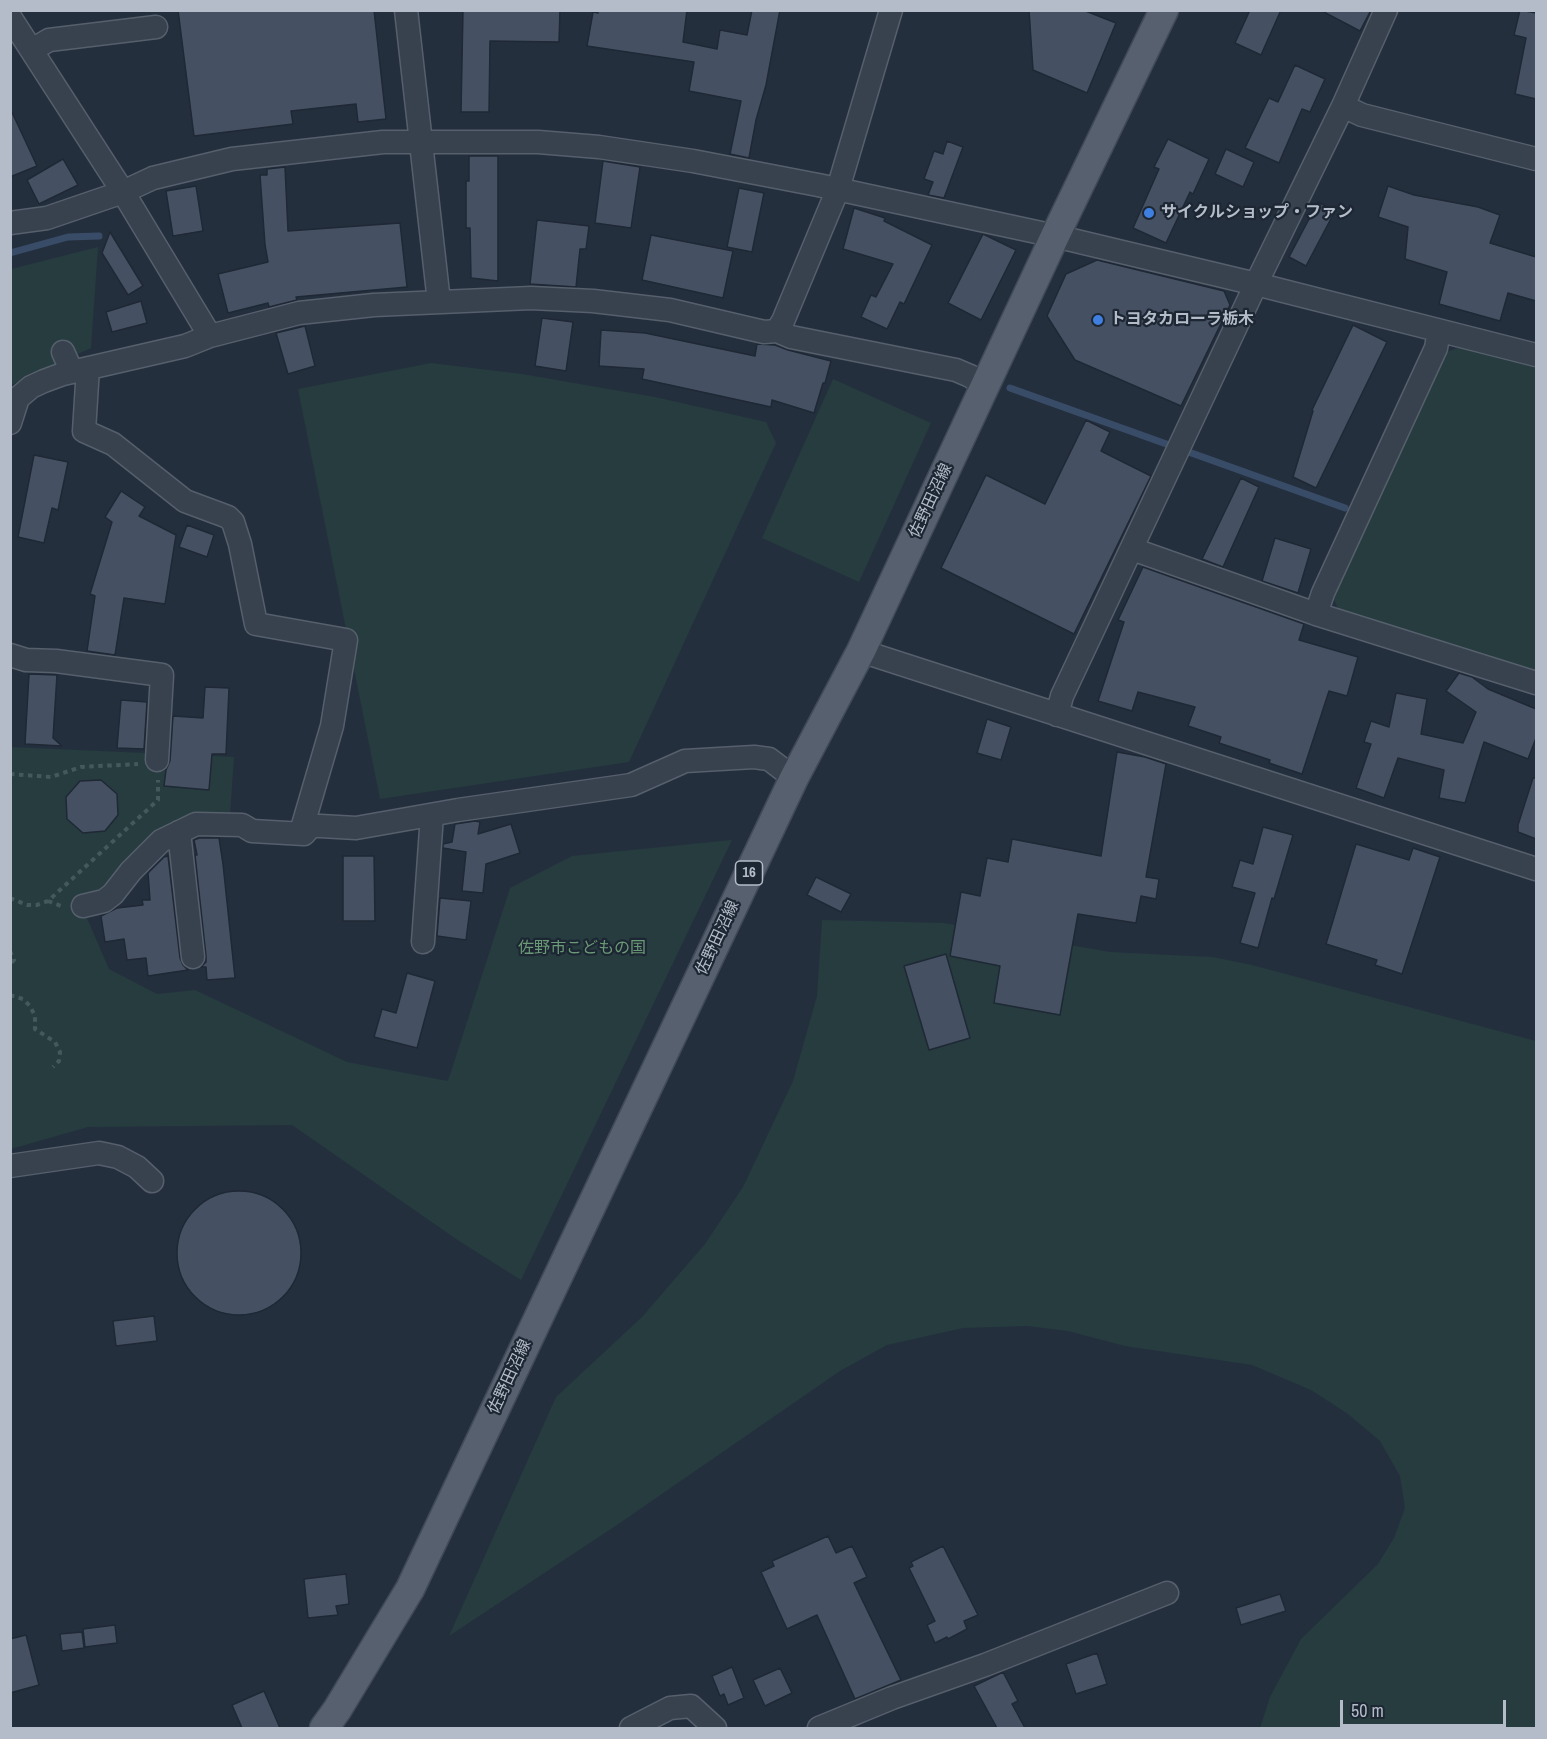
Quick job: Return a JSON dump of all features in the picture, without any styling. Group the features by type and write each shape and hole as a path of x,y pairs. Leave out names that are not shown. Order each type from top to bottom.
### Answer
{"main road":[{"name":"佐野田沼線","path":"324,1728 410,1589 794,778 861,651 1055,236 1164,10"}],"street":[{"path":"406,10 439,302"},
{"path":"1057,715 1062,696 1256,284 1343,106 1386,10"},
{"path":"777,331 838,189 888,11"},
{"path":"12,22 123,192 210,336"},
{"path":"32,50 49,40 156,27"},
{"path":"1343,106 1362,115 1536,159"},
{"path":"10,223 47,218 123,192 153,178 232,159 383,142 538,142 599,147 693,161 838,189 1055,236 1256,284 1536,356"},
{"path":"10,423 18,399 31,387 75,364 185,346 210,336 299,313 374,305 531,298 593,301 670,310 764,332 777,331 791,337 956,370 985,385"},
{"path":"1316,614 1323,593 1436,348 1439,331"},
{"path":"75,364 84,431 113,444 185,501 228,517 233,522 240,544 256,624 346,640 332,726 303,825 357,828 631,785 685,761 754,757 769,759 794,778"},
{"path":"1132,549 1316,614 1536,683"},
{"path":"861,651 1536,869"},
{"path":"10,655 26,660 56,661 162,675 158,760"},
{"path":"423,942 432,815"},
{"path":"83,906 104,901 161,841 196,824 242,825 252,831 304,834 312,825"},
{"path":"179,832 193,957"},
{"path":"10,1166 99,1153 118,1156 138,1167 152,1181"},
{"path":"819,1728 1167,1593"},
{"path":"631,1728 670,1708 691,1706 715,1728"}],"path":[{"path":"10,774 51,777 81,767 131,765 158,760 158,800 48,901 37,905 27,905 10,898"},
{"path":"10,951 14,960 10,964"},
{"path":"10,994 23,999 30,1006 35,1029 56,1042 60,1052 58,1061 53,1067"}],"green space":[{"path":"98,247 91,348 11,385 11,269"},
{"path":"1463,346 1536,362 1536,674 1339,611 1332,595 1444,353"},
{"path":"431,363 522,374 655,397 766,422 776,443 629,762 380,799 298,389"},
{"path":"833,379 931,423 859,582 762,538"},
{"name":"佐野市こどもの国","path":"11,747 234,757 230,816 191,818 84,911 109,969 157,994 195,990 347,1062 448,1081 510,888 572,856 732,840 521,1280 459,1241 292,1125 88,1127 11,1149"},
{"path":"822,920 944,923 1110,952 1212,957 1252,965 1536,1041 1536,1728 1260,1728 1270,1697 1301,1639 1378,1564 1394,1538 1405,1508 1400,1476 1380,1441 1348,1414 1311,1390 1252,1365 1125,1346 1068,1331 1027,1326 963,1328 887,1345 840,1371 617,1525 449,1636 556,1397 642,1317 705,1244 743,1187 793,1081 817,996"}],"building":[{"path":"178,10 374,10 386,119 358,122 356,104 291,111 293,124 194,136"},
{"path":"463,10 560,10 559,42 490,41 489,112 461,112"},
{"path":"598,10 687,10 683,42 717,49 720,30 747,35 752,10 780,10 749,158 730,154 741,101 689,91 694,62 587,46 593,12 598,13"},
{"path":"1029,10 1083,10 1116,23 1087,93 1033,70"},
{"path":"1250,10 1281,10 1261,55 1235,43"},
{"path":"1320,10 1371,10 1360,31"},
{"path":"1520,10 1536,13 1536,99 1515,94 1526,38 1514,35"},
{"path":"1295,65 1325,79 1310,112 1302,109 1279,163 1245,148 1269,98 1278,102"},
{"path":"10,108 37,166 10,177"},
{"path":"1168,139 1209,159 1193,194 1190,192 1166,243 1133,228 1159,169 1154,167"},
{"path":"947,141 963,147 944,198 928,195 933,182 924,179 934,151 943,154"},
{"path":"1226,149 1254,162 1243,187 1215,174"},
{"path":"469,156 498,156 498,281 471,278 470,228 466,228 466,181 469,181"},
{"path":"63,159 78,185 39,204 27,180"},
{"path":"603,161 640,167 631,228 595,223"},
{"path":"285,167 288,231 400,223 407,287 296,297 297,300 269,307 268,303 228,313 218,274 268,262 260,175 267,175 267,169"},
{"path":"196,186 203,231 173,236 166,191"},
{"path":"1388,186 1414,195 1478,207 1500,215 1490,243 1536,257 1536,301 1508,293 1500,321 1439,304 1447,272 1405,259 1408,227 1378,217"},
{"path":"739,188 764,193 752,252 727,247"},
{"path":"1318,202 1335,211 1306,266 1289,257"},
{"path":"854,208 885,218 884,221 932,245 904,304 900,302 887,329 861,317 871,295 876,297 893,264 843,249"},
{"path":"537,220 589,226 586,249 580,249 576,287 530,284"},
{"path":"110,232 143,286 128,295 102,253"},
{"path":"983,234 1016,250 981,320 948,303"},
{"path":"651,235 733,251 723,298 642,280"},
{"path":"1097,260 1224,291 1230,305 1181,406 1075,360 1047,316 1066,274"},
{"path":"141,301 147,323 112,332 106,312"},
{"path":"542,318 573,322 566,371 535,366"},
{"path":"1353,325 1387,342 1316,488 1293,477 1312,410"},
{"path":"305,326 315,366 288,374 276,333"},
{"path":"601,330 645,333 755,356 757,344 775,345 831,361 814,413 772,400 771,407 642,379 644,369 599,366"},
{"path":"1086,420 1110,432 1101,451 1151,476 1074,634 941,568 986,475 1045,504"},
{"path":"34,455 68,462 58,510 52,508 44,543 18,537"},
{"path":"1241,478 1259,487 1223,567 1202,559"},
{"path":"121,491 145,507 139,516 176,535 165,604 124,598 115,655 87,651 95,596 90,594 112,522 105,517"},
{"path":"187,525 214,535 207,557 179,547"},
{"path":"1275,538 1311,549 1298,593 1262,581"},
{"path":"1143,567 1304,624 1299,640 1358,657 1347,696 1329,691 1302,774 1269,763 1270,760 1219,743 1221,737 1188,726 1195,707 1138,692 1132,711 1098,701 1124,622 1118,620"},
{"path":"1459,673 1472,677 1488,689 1536,709 1536,738 1528,759 1484,742 1465,803 1439,798 1444,770 1398,758 1384,798 1356,788 1371,744 1364,742 1371,721 1389,727 1396,693 1427,699 1421,734 1463,743 1476,712 1446,691"},
{"path":"29,674 57,675 53,738 62,746 25,744"},
{"path":"205,687 229,688 226,754 212,754 209,790 164,786 170,761 173,716 203,718"},
{"path":"121,700 147,702 144,749 117,748"},
{"path":"987,719 1011,727 1001,760 977,753"},
{"path":"1117,752 1145,757 1166,764 1146,877 1159,879 1156,899 1141,896 1136,923 1078,914 1060,1015 994,1003 1000,966 950,956 961,892 980,896 987,858 1008,862 1012,839 1101,856"},
{"path":"1533,778 1536,778 1536,839 1518,832 1518,825"},
{"path":"101,780 117,794 118,815 105,831 83,833 67,819 66,797 80,781"},
{"path":"480,822 478,834 511,824 520,853 486,864 483,893 462,891 466,852 443,848 443,844 452,842 455,824"},
{"path":"1263,827 1293,835 1258,948 1240,943 1255,893 1232,887 1240,860 1253,864"},
{"path":"219,838 235,978 207,980 206,967 201,967 206,962 206,956 194,840"},
{"path":"1356,844 1409,860 1413,848 1440,857 1402,974 1375,965 1377,960 1326,944"},
{"path":"168,856 180,958 188,970 148,976 146,958 127,960 124,939 105,942 101,916 117,908 143,905 142,900 150,900 148,873 164,857"},
{"path":"343,856 374,856 375,921 343,921"},
{"path":"816,877 851,894 841,912 807,895"},
{"path":"440,898 471,901 466,940 437,936"},
{"path":"946,954 970,1038 929,1050 904,966"},
{"path":"407,973 435,981 417,1048 374,1037 382,1009 396,1013"},
{"path":"239,1191 263,1196 283,1209 296,1229 301,1253 296,1277 283,1297 263,1310 239,1315 215,1310 195,1297 182,1277 177,1253 182,1229 195,1209 215,1196"},
{"path":"154,1316 157,1341 116,1346 113,1321"},
{"path":"828,1536 836,1553 852,1546 867,1577 854,1583 901,1680 855,1699 817,1615 787,1629 761,1572 774,1566 772,1561"},
{"path":"943,1546 978,1615 964,1621 967,1629 935,1643 927,1625 935,1621 909,1568 913,1566 911,1562"},
{"path":"346,1574 349,1604 336,1606 338,1615 308,1618 304,1579"},
{"path":"1280,1594 1286,1611 1241,1625 1236,1608"},
{"path":"115,1625 117,1643 85,1647 83,1629"},
{"path":"82,1632 84,1648 62,1651 60,1634"},
{"path":"26,1635 39,1685 10,1693 10,1639"},
{"path":"1097,1653 1107,1684 1076,1694 1066,1664"},
{"path":"732,1667 744,1698 728,1705 724,1694 720,1696 712,1676"},
{"path":"780,1668 792,1693 765,1706 753,1680"},
{"path":"1003,1672 1018,1701 1012,1704 1025,1728 997,1728 974,1686"},
{"path":"264,1691 280,1728 242,1728 232,1705"}],"waterway":[{"path":"10,253 68,237 99,236"},
{"path":"1010,388 1345,508"}],"place":[{"name":"サイクルショップ・ファン","path":"1149,213"},
{"name":"トヨタカローラ栃木","path":"1098,320"}]}
